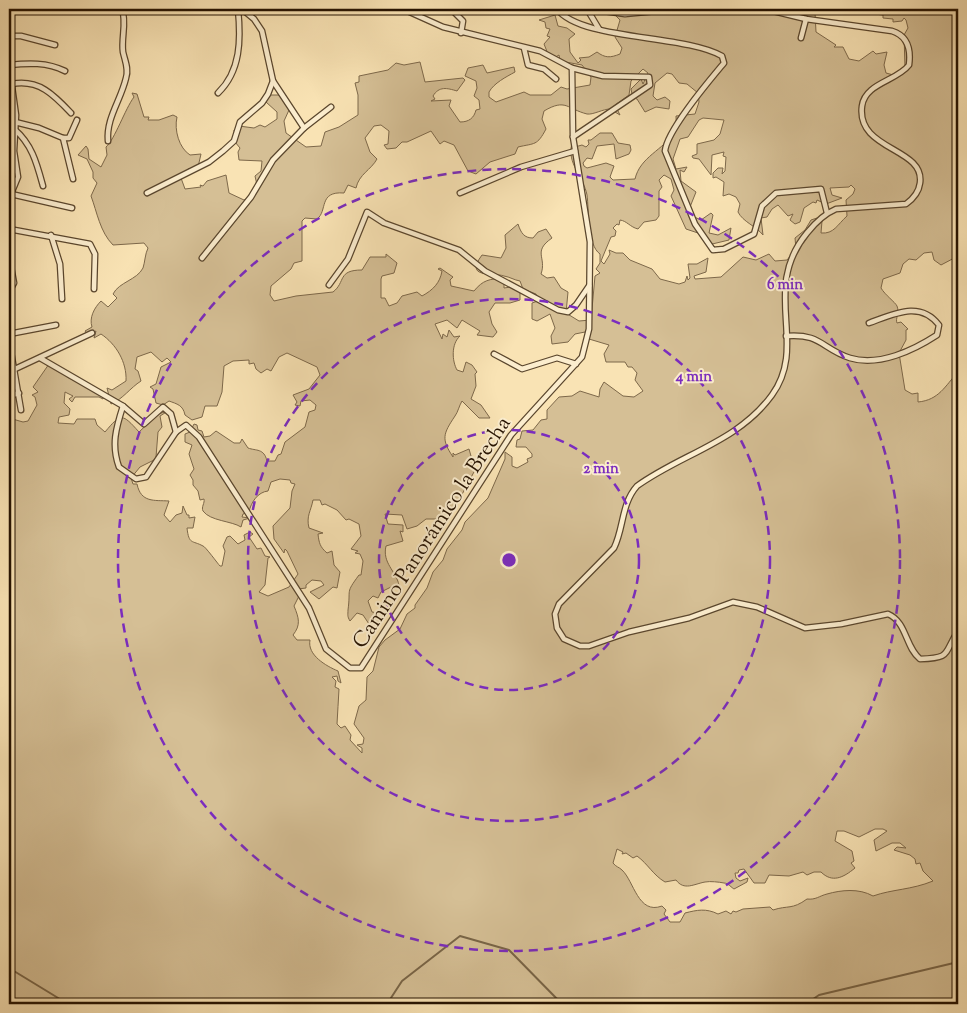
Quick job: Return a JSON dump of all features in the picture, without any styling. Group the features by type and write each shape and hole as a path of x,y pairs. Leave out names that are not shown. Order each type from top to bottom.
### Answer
{"street":[{"path":"108,142 108,125 127,77 123,45 124,14 122,9"},
{"path":"240,9 254,19 262,31 273,81 304,128"},
{"path":"218,93 233,74 240,41 240,9"},
{"path":"403,9 428,21 461,33 540,51 572,68 603,76 648,77 650,83 573,137"},
{"path":"523,9 527,11 536,9"},
{"path":"557,9 575,24 697,47 716,52 724,60 724,63 702,90 667,141 666,151 695,224 713,250 724,249 754,234 762,206 779,192 821,189 827,213"},
{"path":"588,9 599,29"},
{"path":"588,9 625,14 677,9"},
{"path":"748,9 767,9 806,19 897,33 908,42 910,53 909,65 903,72 876,86 867,94 862,106 864,123 874,139 916,164 921,176 920,188 906,204 845,208 827,213 796,246 789,264 784,298 786,362 779,383 771,396 738,429 637,486 627,500 618,539 614,548 574,586 559,604 555,614 557,628 564,639 580,646 589,646 629,632 689,618 727,603 739,601 757,606 805,628 841,624 888,614 897,619 902,626 907,642 914,654 920,659 942,658 949,651 958,631"},
{"path":"455,13 463,21 461,33"},
{"path":"801,38 806,19"},
{"path":"9,36 21,36 56,45"},
{"path":"524,48 528,65 544,69 556,79"},
{"path":"65,71 57,67 34,63 9,65 15,106 14,151 18,177 10,197 72,208"},
{"name":"Camino Panorámico la Brecha","path":"176,432 186,426 199,437 309,608 328,652 350,668 361,668 511,435 582,357 590,330 590,242 573,137 572,68"},
{"path":"147,193 208,162 223,151 234,141 240,122 262,103 273,81"},
{"path":"12,84 24,82 49,91 71,113"},
{"path":"9,109 15,106"},
{"path":"202,258 251,197 273,160 304,128 331,107"},
{"path":"9,125 14,122 40,128 63,138 69,138 76,120"},
{"path":"14,129 26,140 43,186"},
{"path":"63,138 73,179"},
{"path":"460,193 521,167 575,151"},
{"path":"329,285 348,259 368,212 384,223 459,250 485,271 558,310 568,312 576,305 590,285"},
{"path":"9,228 90,244 95,254 94,289"},
{"path":"9,234 9,247"},
{"path":"51,235 60,264 62,299"},
{"path":"9,256 14,283 9,292"},
{"path":"786,336 808,336 850,358 868,359 889,357 914,348 937,335 939,326 923,312 912,310 869,323"},
{"path":"9,334 56,325"},
{"path":"15,369 92,333"},
{"path":"9,340 21,410"},
{"path":"494,354 522,368 557,358 576,364"},
{"path":"40,358 122,406 144,424 163,407 171,414 176,432 146,477 136,479 119,467 114,448 114,432 122,406"},
{"path":"9,396 19,393"}],"shaded area":[{"path":"620,9 812,9 815,13 816,32 836,45 834,47 843,47 849,59 859,61 873,51 876,54 887,52 884,65 886,73 897,76 905,67 904,35 908,28 906,20 904,18 902,21 893,22 893,19 883,18 883,15 874,14 869,9 958,9 958,256 941,265 934,260 932,252 924,253 916,260 909,259 903,264 900,273 883,279 881,288 897,306 897,323 901,322 908,329 906,330 906,340 899,353 905,390 912,394 918,393 918,402 925,401 941,392 958,372 958,1004 9,1004 9,418 23,422 28,421 37,405 35,397 32,395 38,392 33,387 49,364 59,368 67,377 105,395 103,399 99,397 75,397 72,402 69,399 73,396 65,392 64,403 70,409 69,415 59,417 58,423 74,424 77,419 95,419 97,425 105,432 115,421 122,418 129,421 139,432 158,414 168,411 160,416 162,427 158,432 156,457 140,467 131,478 133,484 137,484 142,495 149,499 169,501 164,515 170,522 176,515 182,513 183,506 189,518 195,517 193,528 187,528 190,540 204,547 220,566 222,566 225,551 223,546 227,537 230,536 238,544 245,540 244,535 250,532 253,534 249,537 257,549 261,548 265,556 270,557 268,558 265,585 259,592 268,596 289,587 298,574 287,551 285,549 284,553 274,539 273,526 290,508 292,491 295,484 291,483 290,480 280,479 271,482 268,491 258,495 253,501 249,512 243,514 242,517 250,518 243,520 241,527 211,517 203,511 204,499 200,500 198,491 193,485 190,475 194,469 189,454 192,445 185,442 185,434 190,432 194,424 197,425 198,430 202,431 204,437 210,436 216,431 234,443 240,443 242,439 248,448 262,452 267,461 275,461 278,455 281,454 285,442 305,427 309,412 315,410 316,405 310,400 301,401 300,406 295,405 297,402 293,395 309,389 320,375 317,367 287,353 279,357 271,371 267,369 261,373 256,369 254,363 249,364 249,360 233,361 224,366 222,392 217,406 205,406 202,417 192,420 185,415 183,409 177,404 169,401 163,405 156,403 153,389 150,387 156,384 161,367 171,362 167,358 162,362 151,352 137,357 135,369 138,371 141,381 111,404 107,388 112,390 126,381 125,367 120,354 106,338 101,334 94,338 96,331 88,335 85,331 92,327 93,313 101,301 108,307 117,298 113,294 116,290 140,272 143,268 148,248 144,243 113,245 109,240 102,228 91,196 97,183 93,178 93,172 87,159 78,155 86,146 89,159 101,167 107,155 106,147 113,138 134,97 132,93 137,94 144,117 149,117 148,120 159,120 173,115 177,117 177,133 183,148 190,155 201,154 198,167 188,169 181,178 185,189 201,187 200,185 203,186 207,181 226,175 229,193 244,200 250,197 257,185 255,176 261,171 262,161 239,160 238,152 240,148 235,142 234,130 239,126 254,128 260,125 265,127 277,119 277,112 266,102 268,95 285,95 289,110 284,121 286,133 306,147 321,146 325,132 339,127 358,115 358,95 355,83 359,82 359,76 388,70 396,63 404,65 420,62 425,82 463,78 465,80 457,91 441,89 435,93 433,96 435,99 431,101 451,100 449,106 460,122 466,121 474,115 476,110 480,109 479,100 474,96 477,88 476,81 465,76 468,68 483,65 487,73 514,67 515,72 497,83 489,92 489,97 496,102 524,92 530,95 551,95 561,87 567,89 590,85 591,77 582,65 560,61 559,55 554,58 548,54 544,44 550,37 547,36 550,29 546,28 545,22 539,20 555,15 558,26 567,28 575,34 569,39 570,52 578,63 581,60 579,58 589,57 597,52 608,57 620,54 622,48 615,37 620,20 616,16","holes":["643,69 648,73 643,84 641,79 631,89 632,94 637,95 634,98 637,99 645,112 656,107 669,109 670,101 665,97 657,100 653,96 655,83 667,73 672,74 679,83 687,84 698,93 699,102 695,114 676,116 675,132 647,159 638,171 635,179 613,180 610,177 614,166 606,163 587,168 584,166 583,163 587,158 592,159 597,146 614,144 616,159 629,154 631,150 630,145 618,143 612,133 600,133 591,140 588,140 589,144 586,147 582,145 575,147 572,144 571,157 587,195 589,226 593,243 600,254 600,263 596,269 600,273 595,276 591,320 579,321 566,313 568,292 561,288 554,277 547,278 541,274 541,251 552,238 546,229 530,238 523,234 518,224 505,235 506,248 501,258 482,255 476,268 482,273 504,276 520,281 523,289 536,294 538,301 532,303 532,319 537,321 550,314 555,328 551,336 552,344 568,342 575,334 585,332 589,339 609,345 604,354 606,362 625,362 628,367 632,367 637,373 635,380 643,391 634,397 623,396 604,382 600,389 599,397 580,391 572,396 559,397 547,410 547,419 541,420 533,430 522,431 520,439 517,440 516,447 526,447 532,454 532,457 527,459 528,462 517,468 512,466 512,457 505,452 505,459 488,498 465,522 462,530 447,549 443,560 433,572 427,588 415,605 415,608 407,614 400,629 379,647 373,671 367,677 366,700 359,706 354,724 364,738 363,744 357,745 362,748 362,753 350,740 351,735 345,726 341,728 337,724 339,689 335,687 336,681 332,677 337,676 338,681 341,683 338,671 323,663 314,655 311,650 310,640 297,640 293,635 298,625 294,606 299,596 298,589 306,588 306,585 312,580 321,581 324,585 310,592 319,599 333,587 337,588 340,572 334,565 332,551 327,553 320,545 318,534 323,533 309,528 308,517 313,500 320,500 322,505 325,504 337,510 346,520 349,519 359,524 361,536 351,549 358,551 355,553 360,554 363,561 361,575 359,575 349,591 348,616 350,621 357,613 363,615 373,630 379,620 376,616 378,613 372,612 368,601 373,596 378,598 381,592 393,586 396,589 399,585 385,552 386,546 403,541 400,531 403,532 403,525 388,524 385,514 402,515 407,529 417,526 426,519 441,519 458,502 475,470 469,449 455,455 453,453 453,457 445,441 448,427 462,401 479,418 490,418 481,405 471,399 476,386 475,374 477,372 472,365 466,362 463,372 457,370 455,366 454,348 460,336 454,337 449,330 447,337 443,334 442,339 435,324 447,320 457,328 462,320 480,331 477,335 493,337 497,332 492,324 489,312 495,303 510,303 520,300 520,292 511,287 504,288 504,278 480,284 474,291 451,286 450,280 453,277 440,268 438,269 442,271 440,279 429,291 422,296 417,292 402,296 397,303 389,306 385,298 381,298 381,279 382,276 394,273 397,263 386,254 386,257 370,257 362,270 345,274 333,292 296,296 274,301 270,295 271,286 291,269 294,263 302,261 302,221 305,218 317,219 330,195 344,193 348,185 356,188 362,176 377,159 370,152 365,138 374,126 381,125 389,131 388,144 384,145 387,149 396,148 402,142 407,142 431,131 440,144 444,141 454,145 468,171 476,174 490,162 515,154 518,147 538,141 546,129 542,119 544,111 551,107 562,105 587,114 610,109 620,115 615,105 629,95 631,81","703,118 724,120 720,134 714,140 697,144 697,154 692,156 693,158 699,159 711,175 712,155 724,152 723,156 726,157 725,171 722,174 723,168 718,168 713,173 713,178 716,177 724,182 723,196 729,194 736,197 740,204 738,212 740,215 763,235 761,218 767,217 772,209 778,205 788,216 793,214 790,220 795,224 800,222 804,208 813,202 816,203 817,200 826,204 842,198 832,195 830,188 849,187 851,185 855,189 853,194 846,200 847,216 835,228 825,233 821,233 822,221 817,218 811,220 805,230 795,238 796,249 787,260 775,261 769,254 756,260 743,257 721,277 695,279 694,276 706,272 708,258 697,264 688,264 690,278 688,280 687,276 685,282 679,284 660,279 652,269 630,260 623,253 609,250 610,254 604,264 601,261 611,237 615,236 616,231 613,228 617,224 619,225 620,220 638,229 644,222 656,220 659,216 659,191 662,187 659,180 664,175 671,179 674,190 671,196 686,229 698,233 708,245 729,240 731,228 718,235 709,233 713,215 711,213 701,220 690,215 690,207 696,192 681,181 680,170 684,172 687,167 676,169 673,159 680,139 688,137 699,120","875,829 887,831 874,840 876,851 892,843 900,843 906,848 897,847 894,850 910,855 915,859 916,864 920,863 923,871 933,881 873,896 868,893 850,890 838,892 807,899 794,906 773,910 770,907 743,909 736,912 733,911 731,914 726,911 718,914 698,910 685,913 680,922 670,922 664,914 666,910 662,906 647,906 637,896 626,875 613,863 617,849 623,852 622,854 626,853 633,858 637,856 665,882 676,880 686,886 717,882 727,884 734,889 747,882 748,878 740,881 736,878 735,873 744,869 754,883 765,883 769,875 789,876 803,872 807,875 821,872 833,878 842,877 855,868 851,863 854,861 852,851 835,841 837,831 844,831 859,837"]}],"waterway":[{"path":"387,1004 402,981 460,936 509,950 562,1004"},
{"path":"806,1004 819,995 958,962"},
{"path":"9,968 68,1004"}]}
